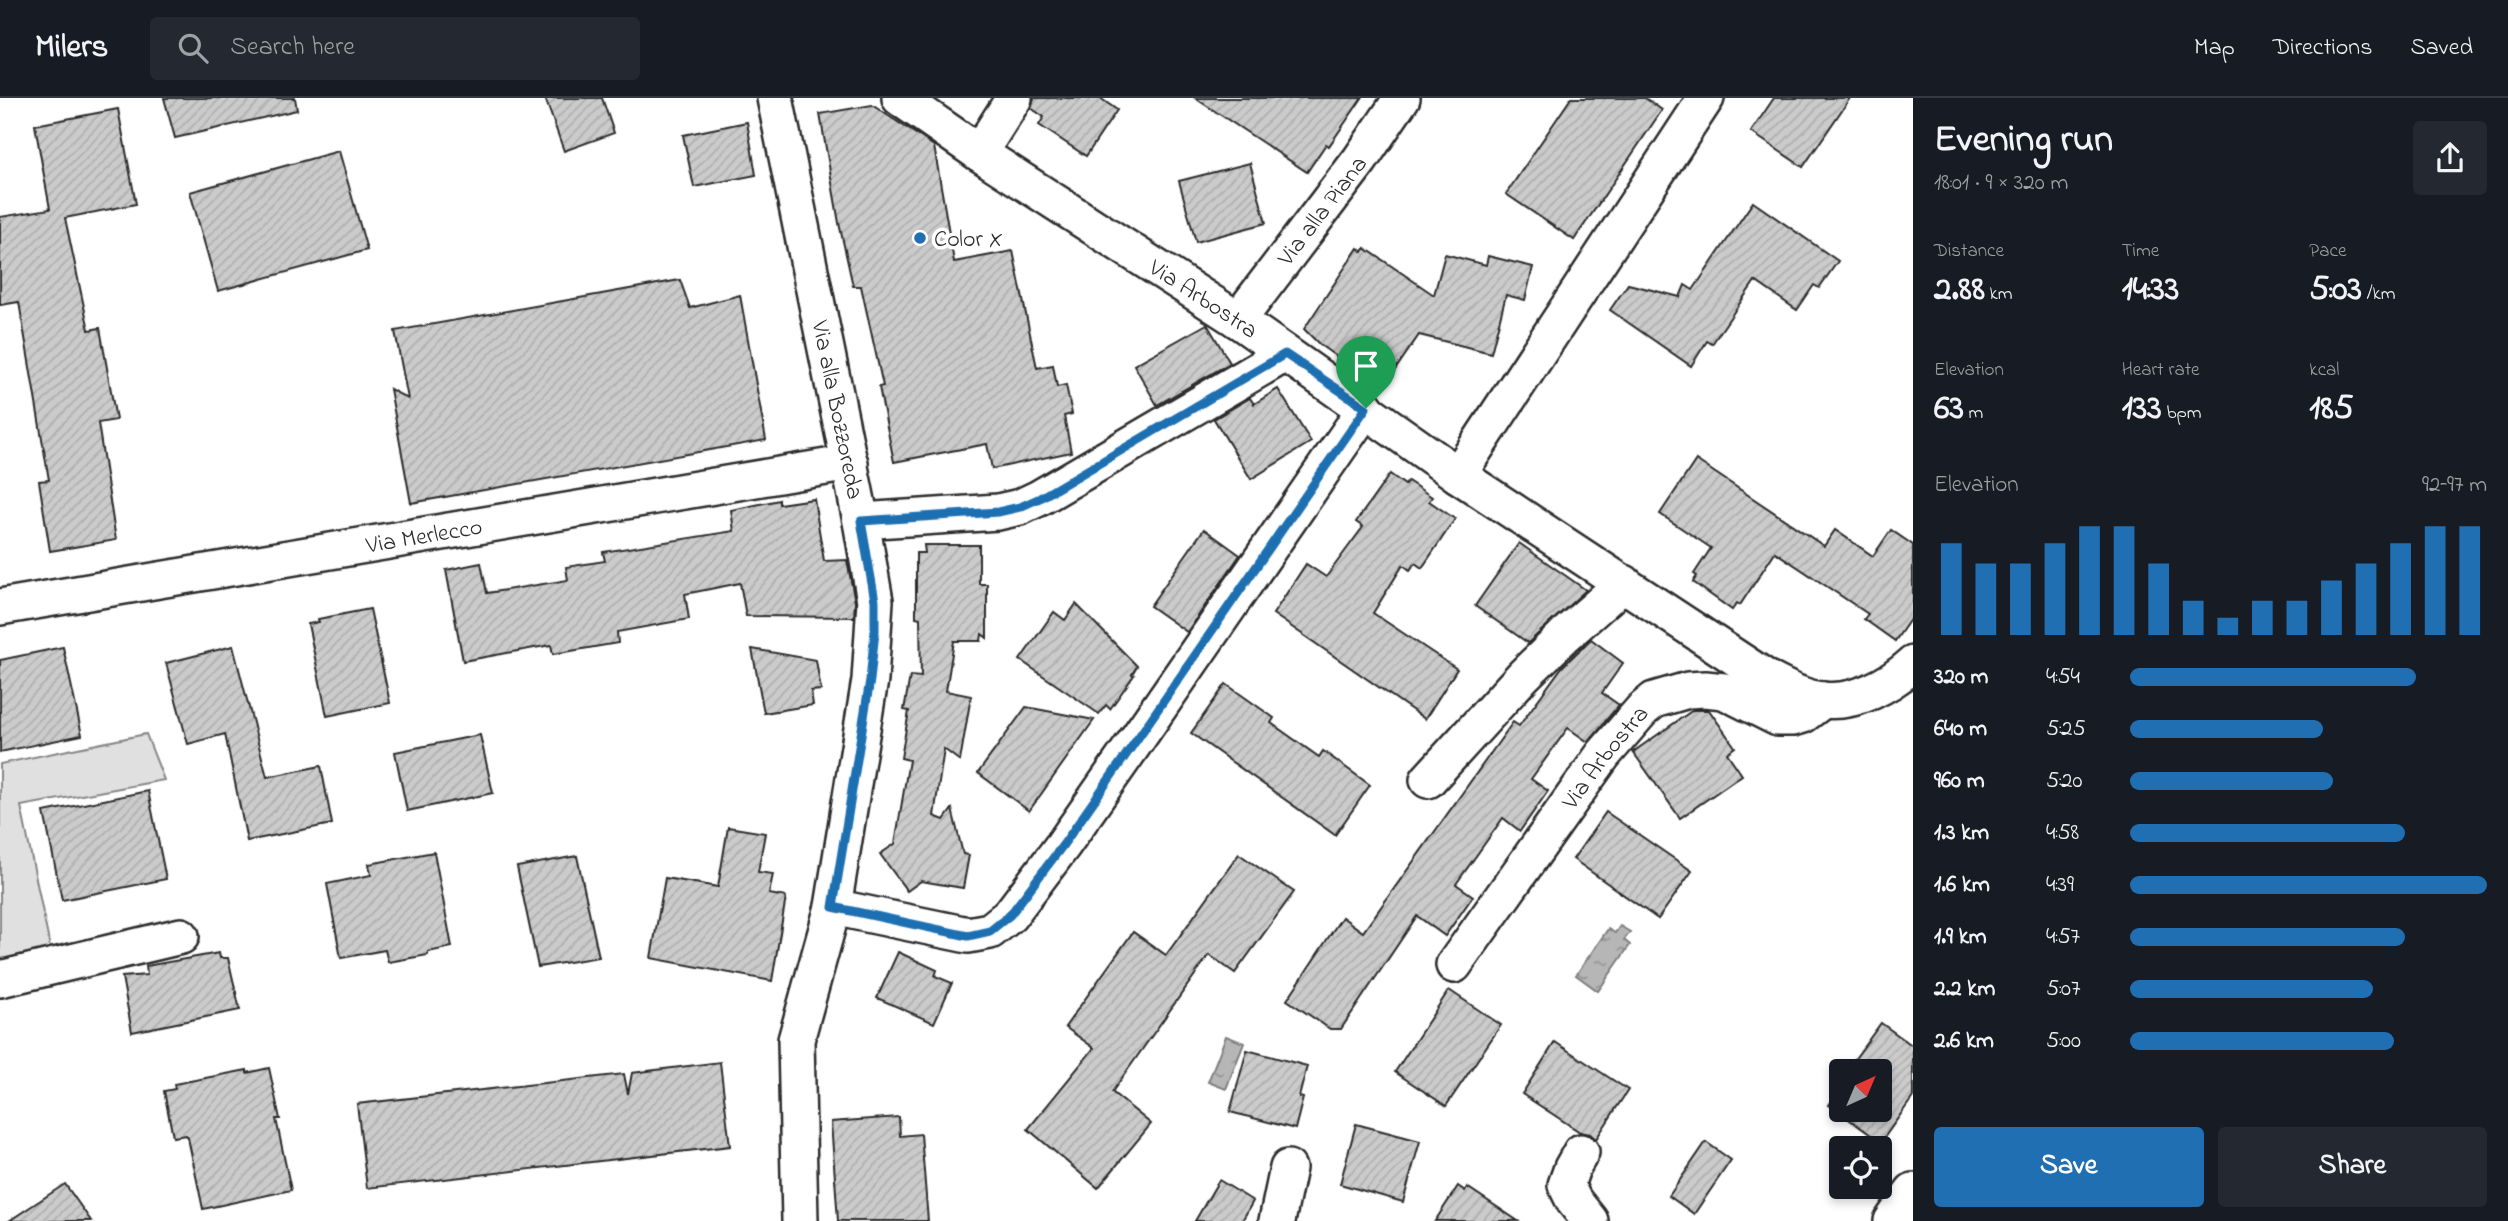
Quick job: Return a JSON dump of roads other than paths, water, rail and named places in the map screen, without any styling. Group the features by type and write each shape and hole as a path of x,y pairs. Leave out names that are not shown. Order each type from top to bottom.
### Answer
{"street":[{"name":"Via alla Bozzoreda","path":"775,98 875,601 870,680 833,907 796,1040 800,1221"},
{"name":"Via Arbostra","path":"900,98 979,153 1238,320 1458,475 1771,681 1792,692 1823,701 1850,699 1875,690 1902,675 1913,664"},
{"path":"979,153 1014,98"},
{"name":"Via alla Piana","path":"1238,320 1360,160 1402,98"},
{"path":"1458,475 1706,98"},
{"path":"861,521 998,512 1020,507 1040,498 1285,354"},
{"path":"833,907 968,936 990,931 1010,915 1133,746 1366,408"},
{"name":"Via Merlecco","path":"0,607 849,463"},
{"path":"1428,780 1522,676 1624,583"},
{"name":"Via Arbostra","path":"1454,965 1603,755 1642,710 1654,701 1688,690 1724,691 1778,718 1793,718 1803,715 1823,701"},
{"path":"0,979 181,936"},
{"path":"1581,1152 1566,1185 1574,1201 1590,1221"},
{"path":"1277,1221 1288,1168"},
{"path":"1892,1221 1913,1191"}],"water":[{"path":"1620,926 1630,932 1624,940 1630,945 1598,991 1576,975 1608,929 1615,933"},
{"path":"1226,1036 1244,1043 1226,1089 1208,1082"}],"place":[{"name":"Color X","path":"920,238"}]}
